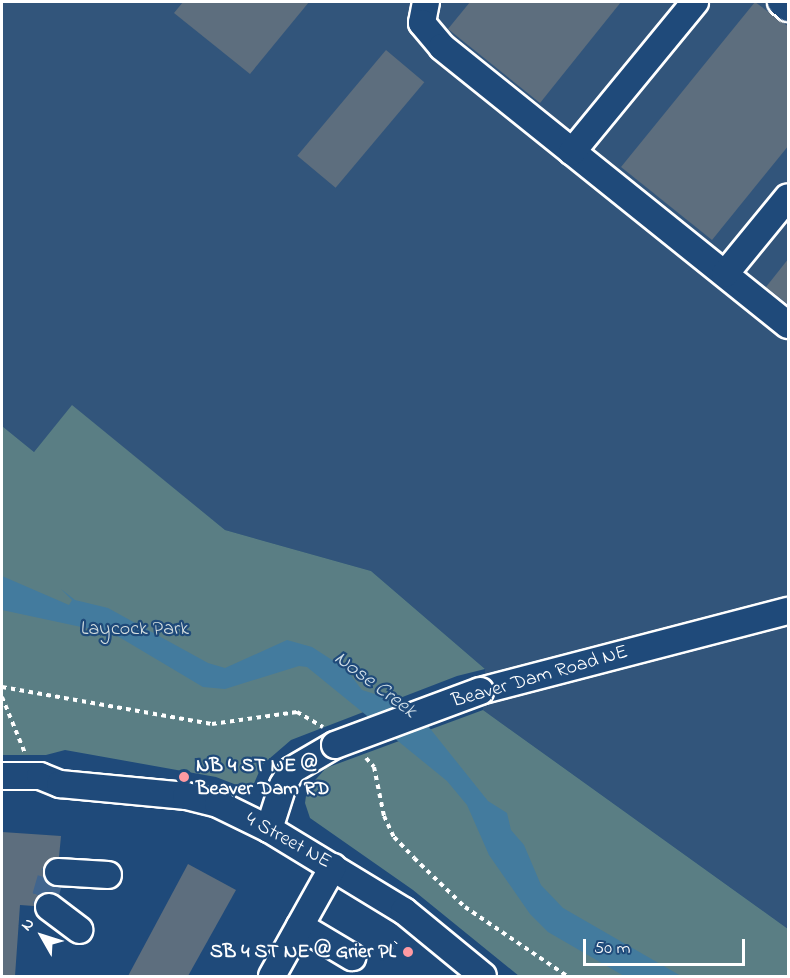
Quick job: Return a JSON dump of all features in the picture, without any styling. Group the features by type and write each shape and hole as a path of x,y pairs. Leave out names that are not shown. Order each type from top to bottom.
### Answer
{"street":[{"path":"426,2 422,23 426,33 789,325"},
{"path":"572,152 695,2"},
{"path":"781,2 789,8"},
{"path":"724,274 789,197"},
{"name":"Beaver Dam Road NE","path":"269,829 283,784 292,770 309,757 335,745 480,691 789,610"},
{"name":"4 Street NE","path":"2,776 40,776 60,784 186,796 218,804 269,829 404,911 483,976"},
{"name":"4 Street NE","path":"2,781 33,790 60,784"},
{"path":"272,976 333,867"},
{"path":"58,872 108,875"},
{"path":"49,907 79,930"},
{"path":"300,926 352,957"}],"path":[{"path":"2,697 28,760"},
{"path":"390,950 396,942"}],"shaded area":[{"path":"2,2 788,2 788,929 483,710 485,669 371,571 225,530 72,406 34,452 2,426"},
{"path":"2,576 69,605 72,600 61,589 75,600 108,608 208,663 225,668 287,640 312,647 346,669 362,690 394,700 420,716 488,801 507,813 511,830 524,845 541,885 563,908 681,976 624,976 548,932 530,914 489,855 467,805 447,781 307,667 299,666 225,689 203,687 114,634 2,610"}],"green space":[{"name":"Laycock Park","path":"72,405 225,530 371,571 485,669 457,676 291,740 262,765 252,788 247,789 216,777 65,750 46,755 2,755 2,426 34,452"},
{"path":"483,710 788,929 788,976 519,976 413,890 310,818 305,803 307,789 326,768"}],"building":[{"path":"183,2 309,2 250,74 174,13"},
{"path":"470,2 621,2 540,103 448,29"},
{"path":"755,2 789,27 789,145 712,240 621,167"},
{"path":"386,50 424,82 336,188 297,156"},
{"path":"789,258 789,305 766,287"},
{"path":"2,832 61,836 59,857 51,859 43,871 45,879 57,887 56,894 43,893 34,906 20,905 15,976 2,976"},
{"path":"188,864 236,890 188,976 128,976"}],"tunnel":[{"path":"49,907 45,897 50,879 58,872"}],"place":[{"name":"NB 4 ST NE @ Beaver Dam RD","path":"184,777"},
{"name":"SB 4 ST NE @ Grier PL","path":"408,952"}],"water label":[{"name":"Nose Creek","path":"375,685"}]}
